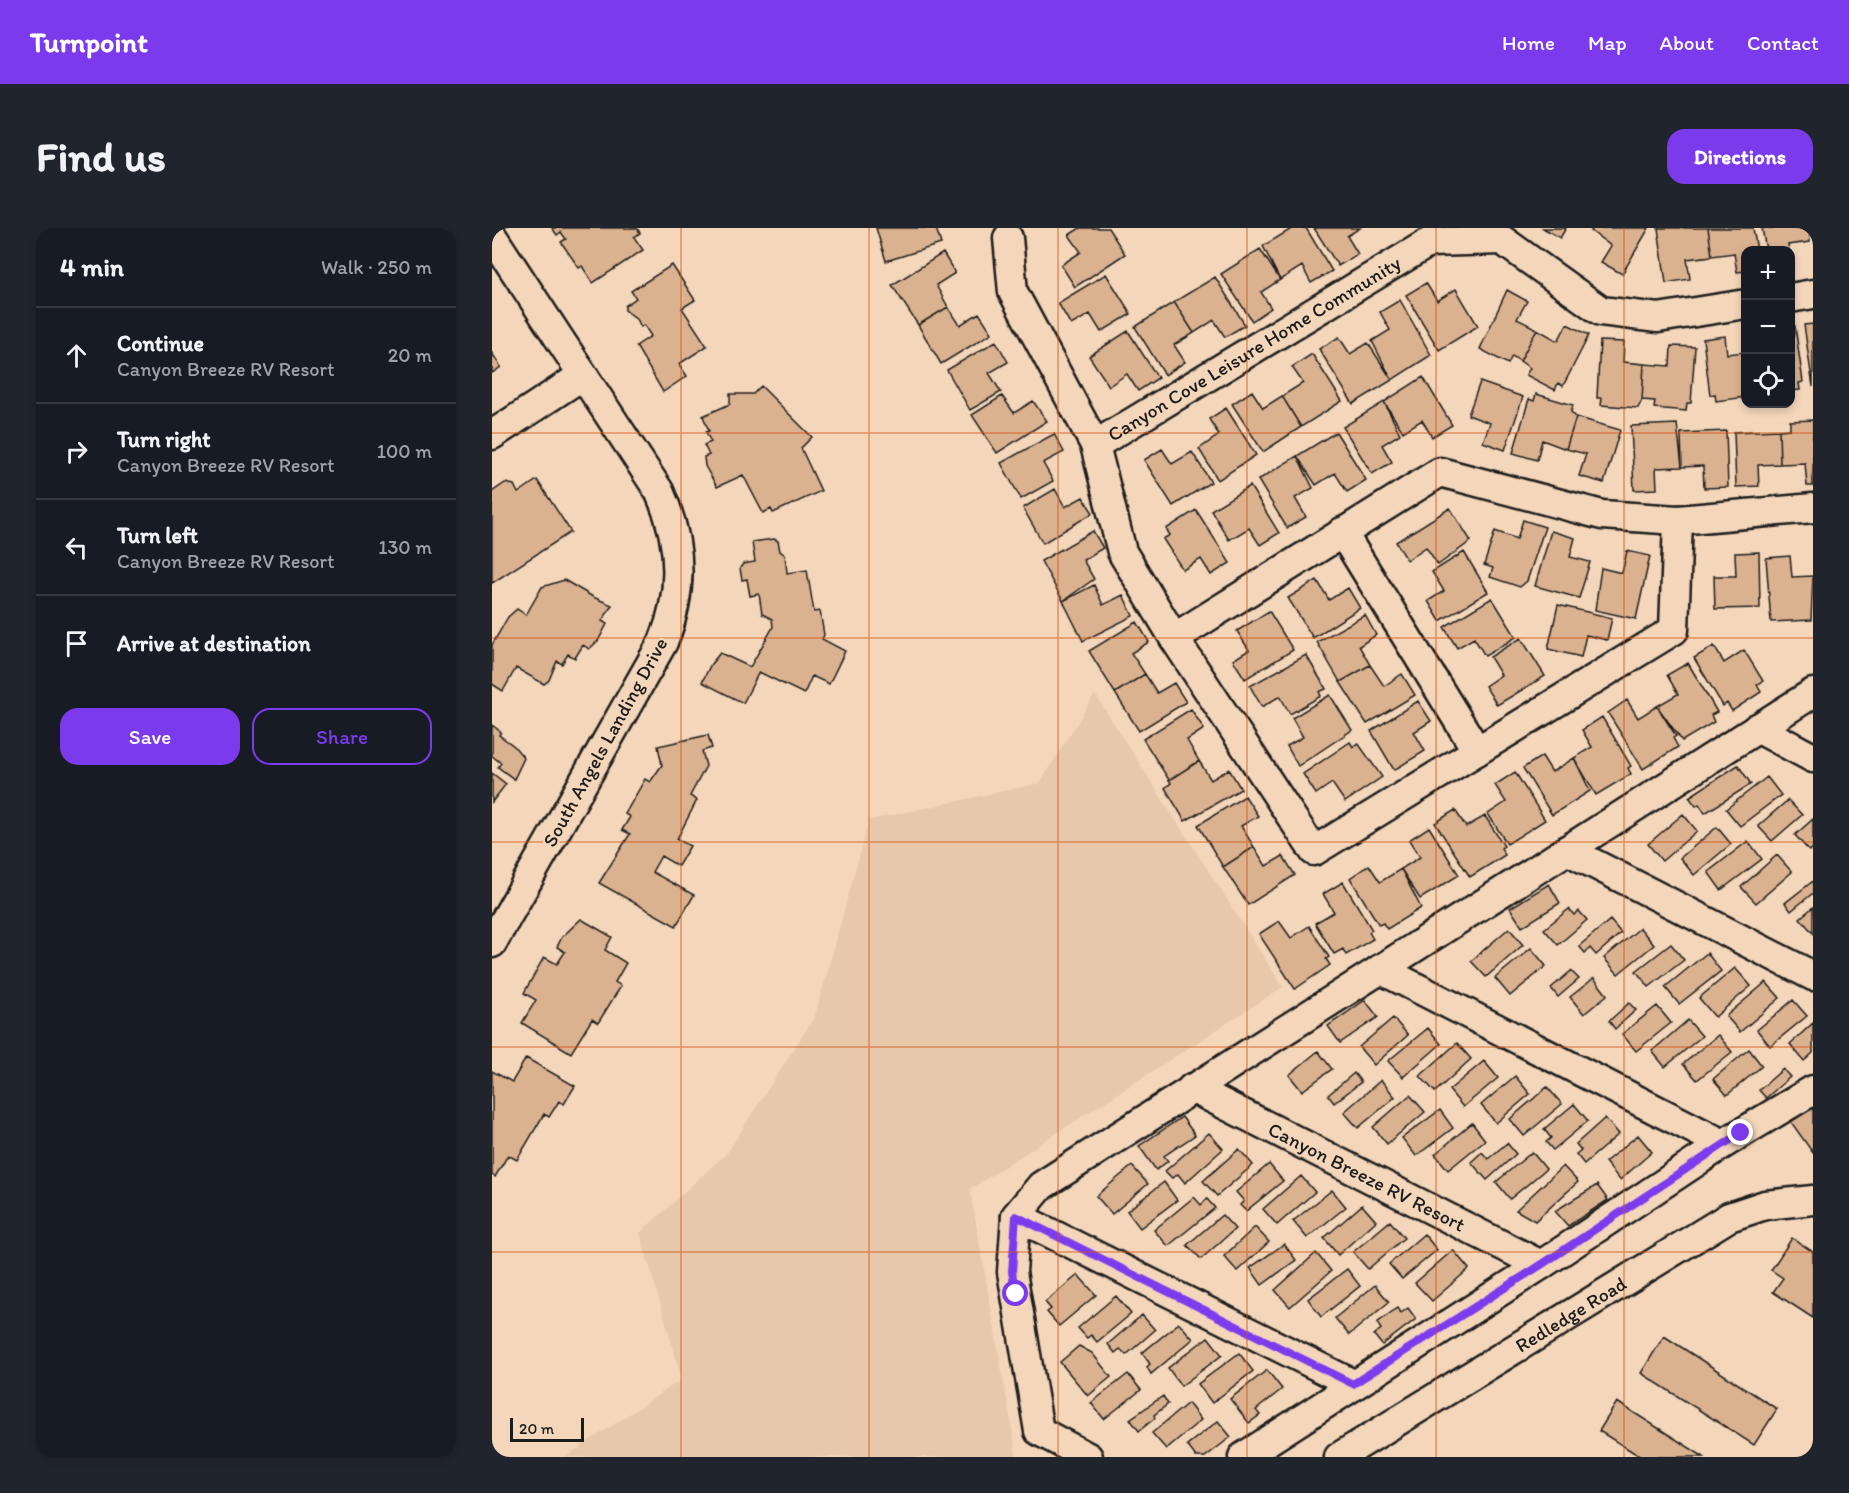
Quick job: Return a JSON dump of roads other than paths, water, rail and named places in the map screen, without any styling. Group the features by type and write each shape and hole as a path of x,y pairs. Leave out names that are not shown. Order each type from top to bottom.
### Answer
{"street":[{"name":"South Angels Landing Drive","path":"492,236 665,504 677,545 679,573 676,602 669,629 657,655 492,943"},
{"name":"Canyon Cove Leisure Home Community","path":"1008,238 1013,292 1095,445 1122,552 1174,638 1314,851 1674,630 1678,520"},
{"name":"Canyon Cove Leisure Home Community","path":"1095,445 1430,242 1502,240 1601,311 1658,318 1741,305"},
{"path":"1795,297 1813,294"},
{"path":"492,435 583,375"},
{"path":"1174,638 1440,471 1602,516 1678,520 1813,508"},
{"path":"1342,532 1477,751"},
{"path":"1088,1457 1039,1431 1012,1272 1016,1216 1041,1186 1813,693"},
{"path":"1757,728 1813,758"},
{"path":"1567,850 1813,976"},
{"path":"1380,969 1723,1144"},
{"name":"Canyon Breeze RV Resort","path":"1192,1088 1541,1265"},
{"path":"1243,1457 1541,1265 1723,1144 1813,1090"},
{"name":"Redledge Road","path":"1339,1457 1729,1217 1765,1205 1813,1200"},
{"path":"1016,1216 1353,1384"}]}
